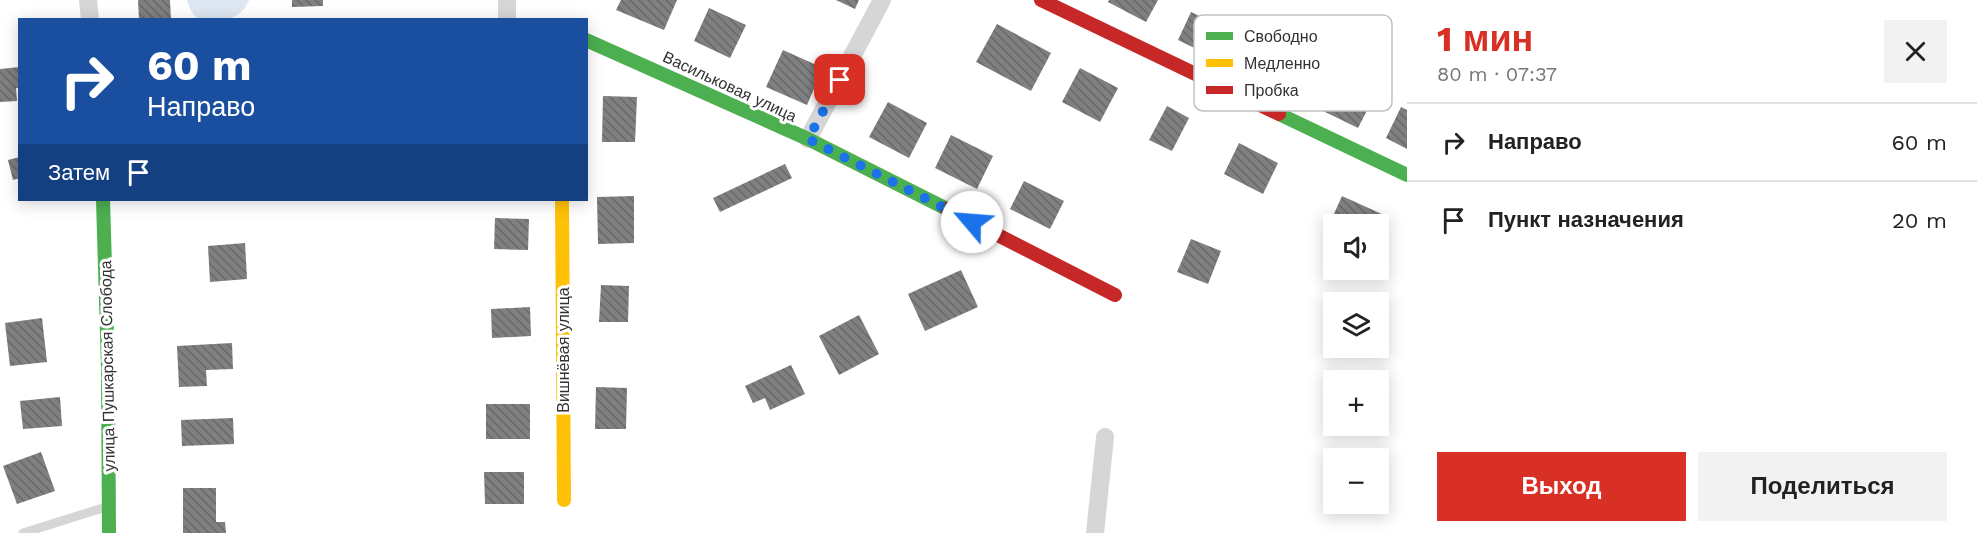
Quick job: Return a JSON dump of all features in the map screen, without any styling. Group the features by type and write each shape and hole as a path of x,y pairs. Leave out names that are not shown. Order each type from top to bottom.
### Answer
{"street":[{"path":"88,0 90,18"},
{"path":"507,0 507,18"},
{"path":"808,139 882,0"},
{"path":"1041,0 1194,74"},
{"name":"Васильковая улица","path":"588,41 618,52 808,139 1115,295"},
{"path":"1272,111 1407,176"},
{"name":"улица Пушкарская Слобода","path":"103,201 108,368 109,533"},
{"name":"Вишнёвая улица","path":"562,201 564,500"},
{"path":"1095,533 1105,437"}],"lane":[{"path":"22,533 109,507"}],"shaded area":[{"path":"187,0 249,0 240,13 230,18 196,18"}],"building":[{"path":"138,0 170,0 171,18 139,18"},
{"path":"292,0 323,0 323,6 292,7"},
{"path":"621,0 677,0 664,30 616,10"},
{"path":"836,0 859,0 855,9"},
{"path":"1109,0 1158,0 1146,22 1108,2"},
{"path":"709,8 746,25 730,58 694,41"},
{"path":"1191,12 1197,15 1194,15 1194,48 1178,40"},
{"path":"997,24 1051,53 1031,91 976,62"},
{"path":"783,50 823,68 807,105 766,87"},
{"path":"18,67 17,101 0,102 0,69"},
{"path":"1080,68 1118,88 1100,122 1062,102"},
{"path":"603,96 637,97 635,142 602,142"},
{"path":"888,102 927,123 909,158 869,137"},
{"path":"1167,106 1189,118 1172,151 1149,140"},
{"path":"1401,107 1407,110 1407,149 1386,138"},
{"path":"1323,111 1367,111 1358,128"},
{"path":"951,135 993,156 977,189 935,168"},
{"path":"1239,143 1278,163 1263,194 1224,174"},
{"path":"18,158 18,179 13,180 8,160"},
{"path":"785,164 792,178 720,212 713,198"},
{"path":"1024,181 1064,201 1050,229 1010,209"},
{"path":"634,196 634,243 598,244 597,197"},
{"path":"1342,196 1382,214 1334,214"},
{"path":"495,218 529,219 528,250 494,249"},
{"path":"1191,239 1221,251 1208,284 1177,272"},
{"path":"245,243 247,279 210,282 208,246"},
{"path":"961,270 978,307 925,331 908,294"},
{"path":"601,285 629,286 628,322 599,322"},
{"path":"530,307 531,336 492,338 491,309"},
{"path":"859,315 879,354 839,375 819,336"},
{"path":"42,318 47,362 10,366 5,323"},
{"path":"232,343 233,369 206,370 207,386 179,387 177,346"},
{"path":"791,365 805,394 770,410 765,398 753,403 745,386"},
{"path":"596,387 627,388 626,429 595,429"},
{"path":"60,397 62,426 23,429 20,401"},
{"path":"486,404 530,404 530,439 486,439"},
{"path":"233,418 234,444 182,446 181,420"},
{"path":"41,452 55,491 17,504 3,466"},
{"path":"484,472 524,472 524,504 485,504"},
{"path":"183,488 216,488 216,522 225,522 226,533 183,533"}],"traffic: fast":[{"path":"588,41 808,139 947,209"},
{"path":"1279,114 1407,175"},
{"path":"103,201 108,368 109,533"}],"traffic: slow":[{"path":"562,201 564,500"}],"traffic: jam":[{"path":"1041,0 1194,73"},
{"path":"1273,111 1279,114"},
{"path":"947,209 1115,295"}],"route":[{"path":"840,80 808,139 972,222"}]}
